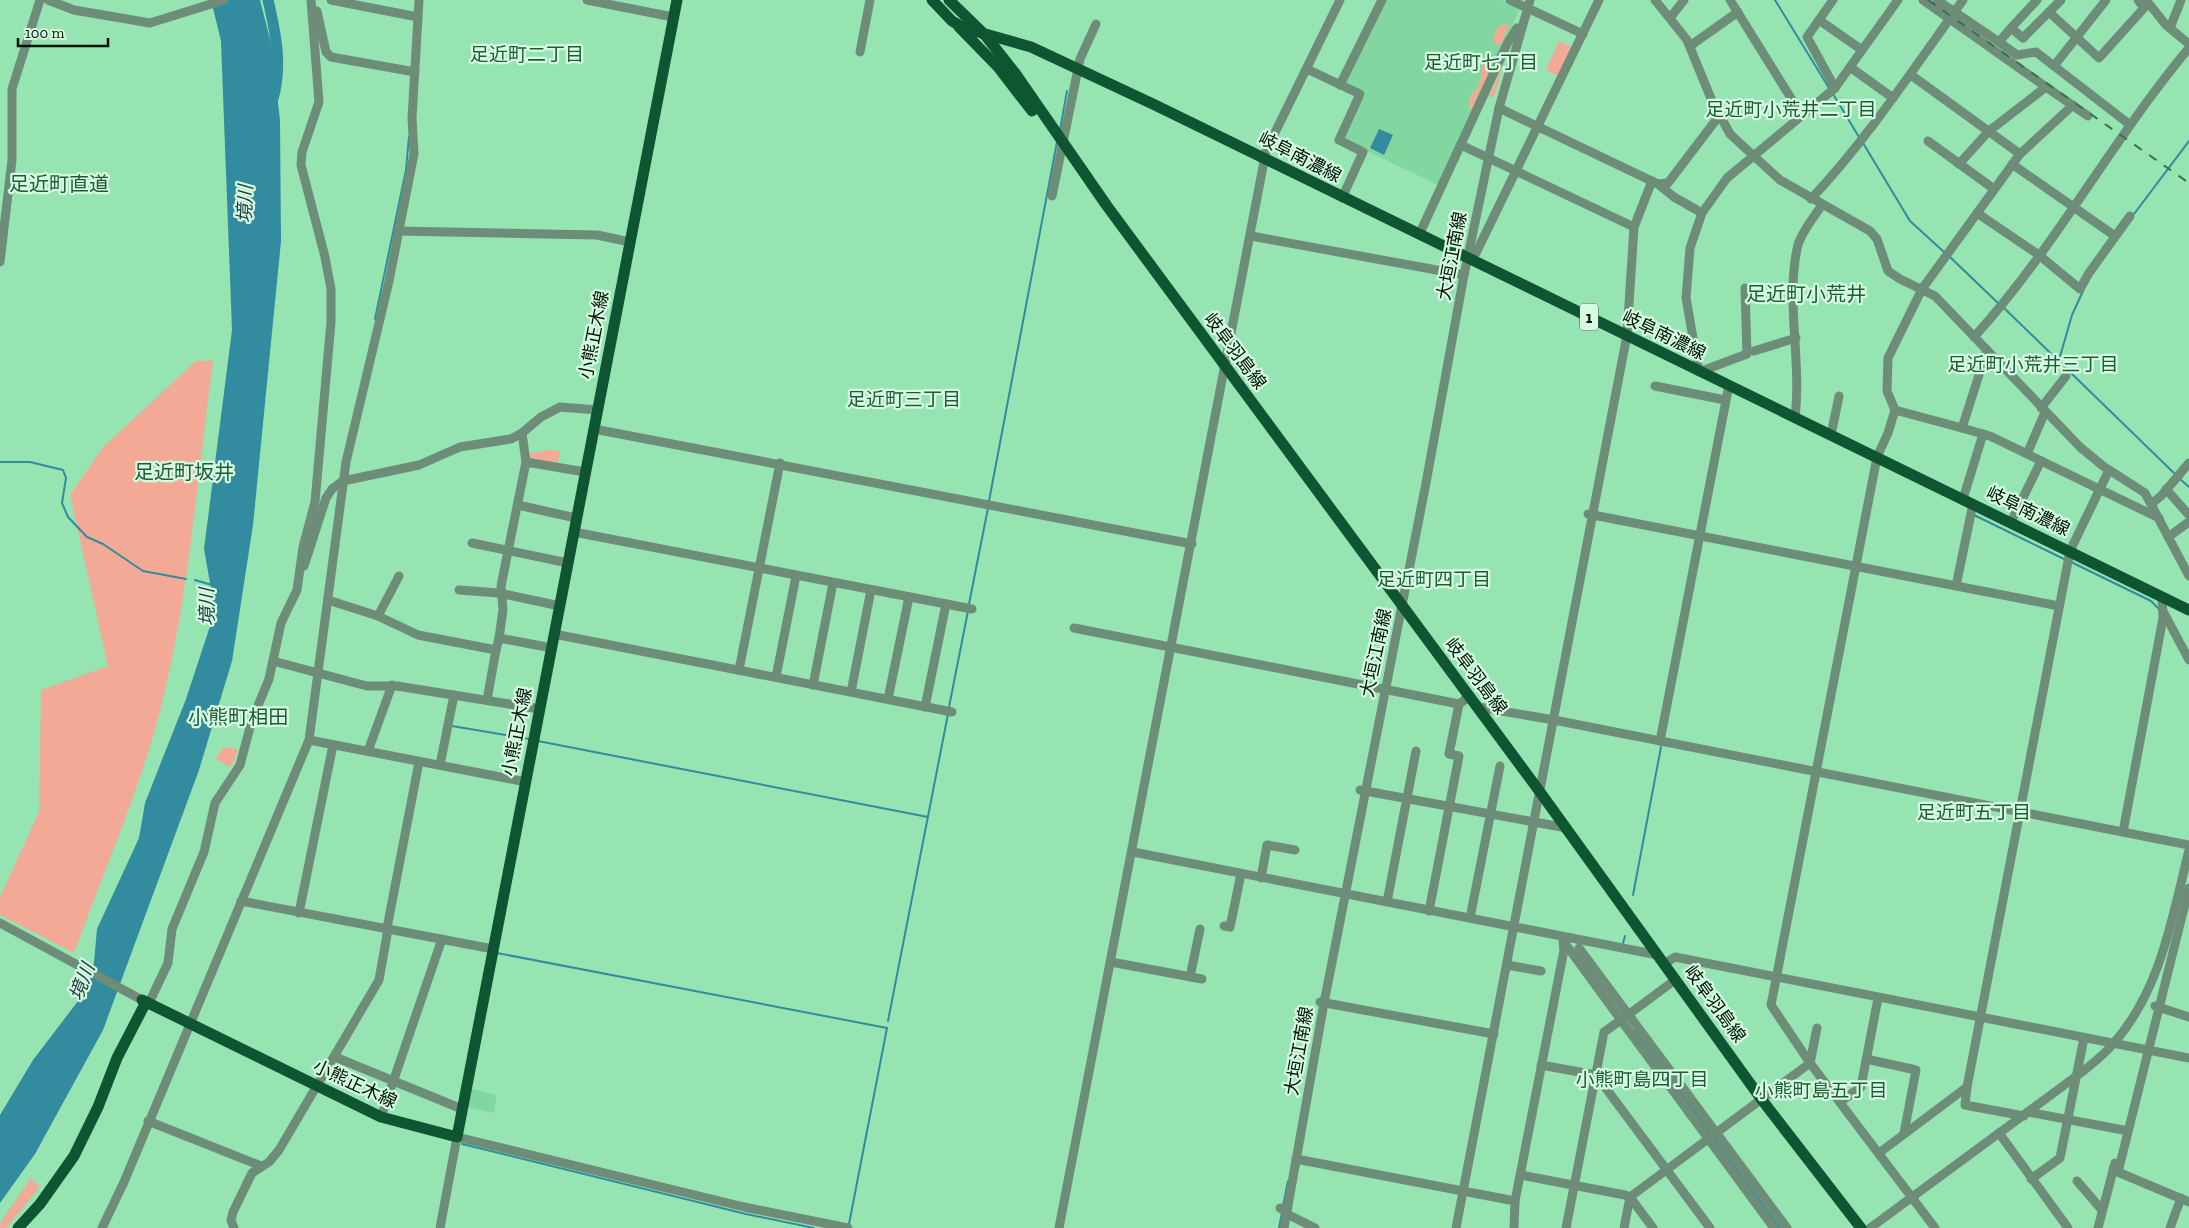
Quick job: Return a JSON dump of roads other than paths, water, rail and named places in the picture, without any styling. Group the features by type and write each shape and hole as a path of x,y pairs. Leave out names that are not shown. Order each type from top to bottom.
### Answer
{"main road":[{"name":"小熊正木線","path":"146,1002 381,1117 457,1137 677,0"},
{"name":"岐阜南濃線","path":"932,0 952,21 985,34 1031,47 1078,69 2070,551 2162,603 2189,610"},
{"name":"岐阜南濃線","path":"949,0 985,34"},
{"name":"岐阜羽島線","path":"952,21 998,67 1050,136 1063,146"},
{"name":"岐阜羽島線","path":"985,34 1015,73 1063,146 1402,608 1470,696 1567,828 1762,1100 1861,1228"},
{"path":"18,1228 40,1204 74,1156 98,1108 116,1058 146,1002"}],"street":[{"path":"0,262 3,207 12,160 12,89 40,0"},
{"path":"48,0 74,10 150,23 224,0"},
{"path":"332,0 418,17"},
{"path":"102,1228 124,1182 309,740 316,671 328,600 344,481 414,154 412,118 419,0"},
{"path":"587,0 673,17"},
{"path":"860,52 870,0"},
{"path":"1059,1228 1133,852 1266,151 1340,0"},
{"path":"1340,85 1382,0"},
{"path":"1510,0 1528,4 1582,34"},
{"path":"1468,258 1476,253 1599,0"},
{"path":"1655,0 1690,46 1719,116 1730,134 1754,154 1780,180 1870,231 1877,239 1888,271 1935,296 2080,447 2109,470 2138,487 2144,493 2160,519 2189,576"},
{"path":"1670,18 1684,0"},
{"path":"1730,0 1802,116"},
{"path":"1833,0 1807,37 1835,88"},
{"path":"1745,288 1747,354 1699,372 1686,298 1690,248 1702,213 1727,178 1835,88 1898,0"},
{"path":"1922,0 1999,42 2017,55 2036,52 2129,124"},
{"path":"1937,0 1951,16 2088,116"},
{"path":"1811,199 1844,164 1911,75 1963,0"},
{"path":"1999,42 2037,0"},
{"path":"2011,28 2023,38 2061,0"},
{"path":"2054,66 2076,35 2106,0"},
{"path":"2049,12 2099,58 2144,8 2138,0"},
{"path":"2146,0 2170,28 2189,44"},
{"path":"2170,28 2181,0"},
{"path":"312,3 316,9 326,52 330,57 415,72"},
{"path":"0,923 146,1002 168,963 172,928 204,852 215,803 240,765 252,720 270,679 281,623 297,590 316,492 331,322 331,288 325,257 301,165 304,144 319,102 312,3"},
{"name":"大垣江南線","path":"1284,1228 1284,1210 1296,1159 1323,1003 1383,689 1402,608 1464,274 1499,108 1528,4"},
{"path":"1690,46 1738,12"},
{"path":"1819,20 1862,50"},
{"path":"1419,235 1508,42 1522,22"},
{"path":"1052,196 1080,59 1096,24"},
{"path":"1974,337 2006,301 2094,181 2129,124 2189,48"},
{"path":"1850,67 1893,98"},
{"path":"1307,69 1360,94 1339,140 1363,152 1342,198"},
{"path":"1911,75 2020,154"},
{"path":"1959,164 1989,131 2046,87"},
{"path":"1935,1228 1810,1063 1771,1004 1877,457 1888,433 1895,410 1887,391 1888,358 1922,289 2012,164 2020,154 2073,105"},
{"path":"1499,108 1655,183 1674,197 1702,213"},
{"path":"1655,183 1668,183 1719,116"},
{"path":"1928,141 1994,189"},
{"path":"1461,144 1634,227"},
{"path":"2012,164 2115,236"},
{"path":"1456,1228 1535,822 1590,514 1627,335 1634,227 1655,183"},
{"path":"1796,417 1799,388 1793,279 1799,243 1822,205"},
{"path":"1977,213 2040,255 2080,289 2089,273 2130,216"},
{"path":"398,231 597,236 630,242"},
{"path":"1251,236 1464,274"},
{"path":"1754,350 1796,338"},
{"path":"1962,428 1987,350"},
{"path":"2026,454 2043,410 2066,376"},
{"path":"1660,741 1701,535 1728,385"},
{"path":"1655,386 1725,400"},
{"path":"1832,435 1839,396"},
{"path":"300,569 305,565 326,498 332,489 344,481 419,465 460,447 499,443 522,433 540,417 560,407 597,410"},
{"path":"1895,410 1983,434 2160,519"},
{"path":"594,429 780,463 1192,544"},
{"path":"488,700 502,615 501,586 526,462 522,433"},
{"path":"1956,586 1968,501 1983,434"},
{"path":"2011,522 2041,461"},
{"path":"526,462 586,472"},
{"path":"739,670 780,463"},
{"path":"2151,504 2186,466"},
{"path":"2109,470 2070,551 1965,1105 2068,1119 2123,1130"},
{"path":"2166,489 2189,515"},
{"path":"518,506 576,518"},
{"path":"1590,514 2059,606"},
{"path":"2168,537 2189,522"},
{"path":"574,532 972,609"},
{"path":"472,543 568,563"},
{"path":"378,616 399,576"},
{"path":"776,677 796,576"},
{"path":"813,685 833,583"},
{"path":"460,590 502,595 560,606"},
{"path":"850,692 871,590"},
{"path":"888,699 909,597"},
{"path":"328,600 378,616 418,635 496,650"},
{"path":"2162,603 2189,660"},
{"path":"2123,832 2163,618 2162,603"},
{"path":"925,707 946,604"},
{"path":"1074,628 1459,704"},
{"path":"554,634 952,712"},
{"path":"499,638 552,648"},
{"path":"273,661 368,686 392,685 540,709"},
{"path":"368,751 392,685"},
{"path":"440,765 454,695"},
{"path":"1429,911 1459,756 1449,754 1459,704 1470,696"},
{"path":"1478,707 2189,845"},
{"path":"309,740 526,782"},
{"path":"299,913 333,745"},
{"path":"1387,902 1416,751"},
{"path":"234,1228 231,1220 233,1212 252,1173 260,1166 269,1162 279,1150 379,980 418,762"},
{"path":"1470,918 1500,766"},
{"path":"1364,791 1567,828"},
{"path":"1261,878 1267,844 1295,850"},
{"path":"1870,1228 2076,1077 2114,1044 2136,1014 2159,966 2189,850"},
{"path":"1133,852 1470,918 1661,960 1675,957 2189,1058"},
{"path":"1224,926 1230,927 1241,874"},
{"path":"2116,1171 2123,1130 2159,1007 2189,888"},
{"path":"241,901 493,949"},
{"path":"1190,977 1200,929"},
{"path":"381,1117 442,939"},
{"path":"1561,939 1774,1228"},
{"path":"1514,1228 1516,1201 1564,950 1561,939"},
{"path":"1579,948 1786,1228"},
{"path":"1111,962 1202,979"},
{"path":"1507,964 1541,971"},
{"path":"1566,1228 1604,1032 1676,980"},
{"path":"1840,1102 1861,1087 1878,998"},
{"path":"1323,1003 1494,1034"},
{"path":"2159,1007 2189,1017"},
{"path":"1624,1228 1630,1197 1810,1063 1817,1028"},
{"path":"2031,1179 2060,1158 2084,1038"},
{"path":"2098,1228 2102,1210 2116,1171 2146,1049"},
{"path":"335,1057 462,1110"},
{"path":"1866,1059 1916,1070 1904,1133"},
{"path":"1541,1065 1596,1075 1710,1228"},
{"path":"1878,1153 1967,1088"},
{"path":"148,1121 260,1166"},
{"path":"1999,1132 2068,1228"},
{"path":"440,1228 457,1137 744,1207 848,1228"},
{"path":"1296,1159 1516,1201"},
{"path":"2116,1171 2185,1200 2170,1228"},
{"path":"1521,1175 1630,1197 1653,1228"},
{"path":"2077,1181 2102,1210"},
{"path":"1284,1210 1288,1216 1315,1228"}],"water":[{"path":"211,0 260,0 271,43 280,120 281,241 253,525 232,661 199,770 103,1030 35,1154 0,1203 0,1115 33,1060 88,988 94,962 97,929 139,838 145,803 186,699 215,611 204,549 232,330 221,41"},
{"path":"1379,129 1393,135 1384,155 1370,148"}],"waterway":[{"name":"境川","path":"268,0 276,38 278,64 272,102"},
{"path":"1775,0 1829,88"},
{"path":"1060,130 1067,91"},
{"path":"1833,94 1859,137"},
{"path":"375,319 406,170 409,137"},
{"path":"2134,214 2189,141"},
{"path":"989,501 1057,142"},
{"path":"1863,143 1910,221 1944,252"},
{"path":"1950,257 1999,304"},
{"path":"2059,360 2072,315 2083,291"},
{"path":"2003,307 2175,474"},
{"path":"0,462 30,462 63,470 66,478 62,503 68,517 87,537 103,544 143,571 186,579"},
{"path":"2180,479 2189,487"},
{"path":"969,604 988,508"},
{"path":"1974,515 2064,559"},
{"path":"2071,562 2151,601 2159,609"},
{"path":"195,580 212,585"},
{"path":"949,707 968,611"},
{"path":"888,1021 948,714"},
{"path":"452,726 529,739"},
{"path":"538,741 928,817"},
{"path":"1633,895 1661,747"},
{"path":"1623,943 1625,936"},
{"path":"497,953 887,1028"},
{"path":"849,1224 887,1028"},
{"path":"1635,1031 1711,1134"},
{"path":"1713,1137 1780,1228"},
{"path":"462,1144 746,1214 814,1228"},
{"path":"1283,1206 1288,1181"},
{"path":"1279,1228 1282,1213"}],"railway":[{"path":"1928,0 2189,183"}],"district":[{"name":"足近町二丁目","path":"527,54"},
{"name":"足近町七丁目","path":"1481,62"},
{"name":"足近町小荒井二丁目","path":"1791,109"},
{"name":"足近町直道","path":"59,184"},
{"name":"足近町小荒井","path":"1806,294"},
{"name":"足近町小荒井三丁目","path":"2033,364"},
{"name":"足近町三丁目","path":"904,399"},
{"name":"足近町坂井","path":"184,472"},
{"name":"足近町四丁目","path":"1434,579"},
{"name":"小熊町相田","path":"238,717"},
{"name":"足近町五丁目","path":"1974,812"},
{"name":"小熊町島四丁目","path":"1642,1079"},
{"name":"小熊町島五丁目","path":"1821,1090"}]}
